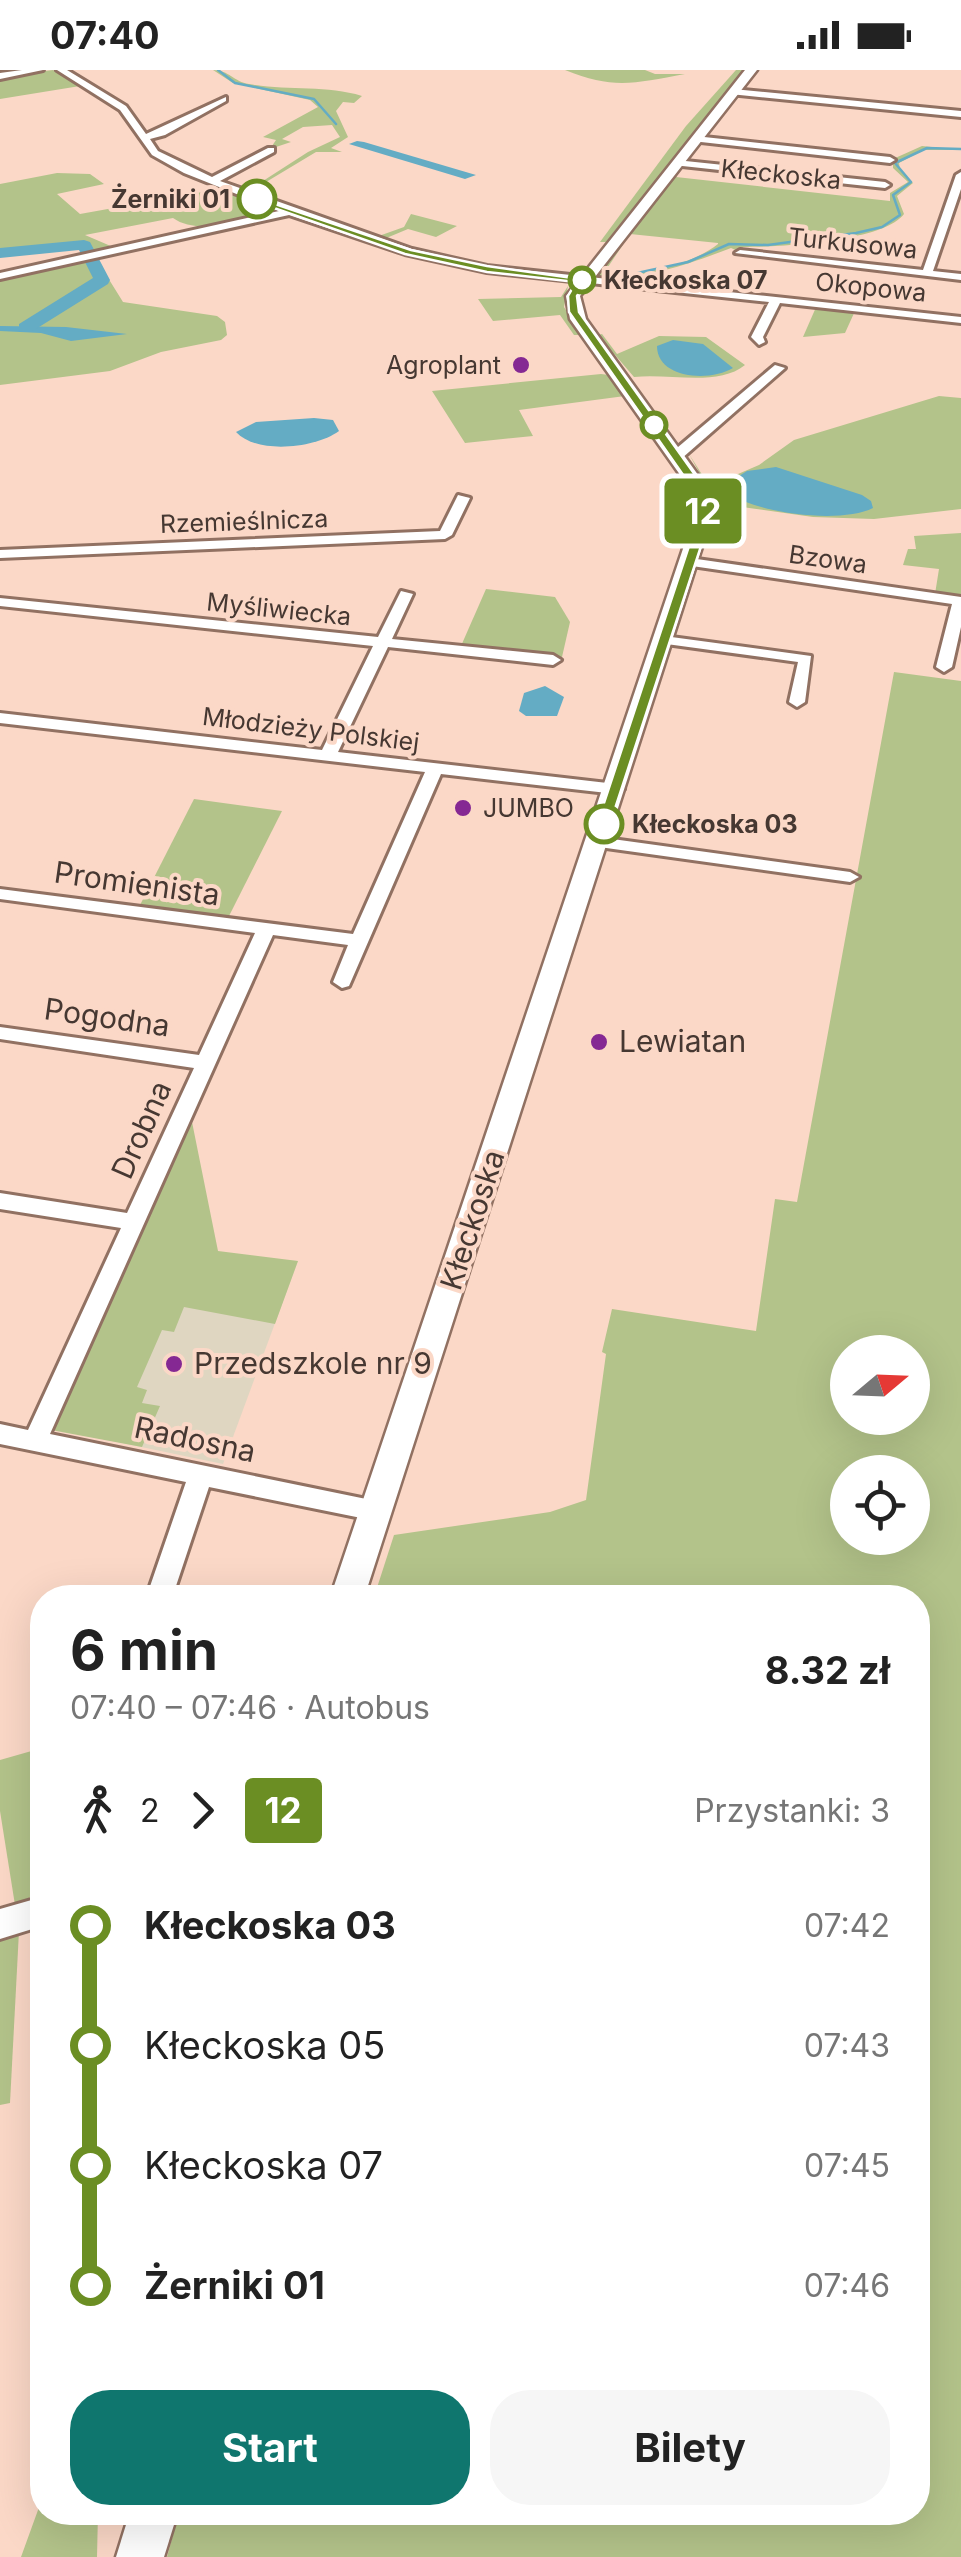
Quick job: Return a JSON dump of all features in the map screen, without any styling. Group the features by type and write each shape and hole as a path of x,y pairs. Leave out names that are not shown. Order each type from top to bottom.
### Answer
{"main road":[{"name":"Kłeckoska","path":"351,1585 702,519 702,504 676,456 574,312 572,296 751,70"},
{"path":"140,2557 150,2525"}],"street":[{"path":"0,76 39,70"},
{"name":"Okopowa","path":"61,70 116,102 135,120 163,159 290,212 387,246 452,262 583,279 961,320"},
{"path":"733,92 961,114"},
{"path":"146,137 162,133 222,99"},
{"name":"Kłeckoska","path":"695,139 890,160"},
{"path":"212,181 272,150"},
{"name":"Kłeckoska","path":"676,163 885,185"},
{"path":"927,274 946,234 961,175"},
{"path":"0,276 290,212"},
{"name":"Turkusowa","path":"740,253 961,277"},
{"name":"Okopowa","path":"759,342 757,337 776,299"},
{"path":"676,456 779,368"},
{"path":"664,438 701,436"},
{"name":"Rzemieślnicza","path":"1,557 446,535 463,498"},
{"name":"Bzowa","path":"690,562 960,601 944,667"},
{"path":"328,756 406,594"},
{"name":"Myśliwiecka","path":"0,602 553,660"},
{"path":"664,640 806,660 797,702"},
{"name":"Młodzieży Polskiej","path":"0,718 616,789"},
{"path":"342,982 435,768"},
{"path":"598,842 850,877"},
{"name":"Promienista","path":"0,894 266,930"},
{"path":"266,930 359,942"},
{"name":"Drobna","path":"35,1441 266,930"},
{"name":"Pogodna","path":"0,1033 206,1063"},
{"path":"0,1202 134,1222"},
{"name":"Radosna","path":"0,1434 376,1512"},
{"path":"163,1585 201,1474"},
{"path":"0,1924 30,1915"}],"shaded area":[{"name":"Przedszkole nr 9","path":"141,1252 298,1261 223,1464 98,1438"}],"green space":[{"path":"53,70 80,86 0,99 0,77"},
{"path":"213,70 249,84 334,90 362,96 354,103 343,102 336,111 348,137 331,148 342,152 316,152 251,191 376,237 404,227 411,214 457,226 436,237 408,229 384,239 399,244 396,245 246,192 308,152 340,137 332,125 303,127 282,139 291,142 270,149 276,140 263,137 318,107 310,100 233,83"},
{"path":"565,70 645,70 685,74 625,83"},
{"path":"736,70 745,70 606,242 600,242 686,126"},
{"path":"922,146 961,150 923,150 899,163 900,170 913,183 897,196 904,214 875,231 829,241 743,247 740,252 731,248 648,274 594,277 683,164 676,177 890,201 890,193 908,182 893,168 893,159","holes":["630,234 718,243 694,258 664,268 604,273"]},
{"path":"57,173 90,174 104,184 57,194 80,214 219,189 281,211 226,225 197,226 173,218 85,235 113,247 205,229 88,256 82,246 0,254 0,184"},
{"path":"95,257 123,302 217,316 225,322 227,335 221,340 161,352 110,371 0,385 0,278"},
{"path":"568,286 564,307 581,335 574,335 560,315 493,321 478,299 561,297"},
{"path":"817,305 855,311 845,333 803,337"},
{"path":"602,334 617,354 659,336 706,337 745,365 721,376 634,377 598,335"},
{"path":"609,375 625,396 519,410 533,436 465,443 432,391"},
{"path":"939,396 961,398 961,509 874,519 813,517 721,504 717,526 713,525 710,492 689,454 720,503 725,496 724,480 759,465 794,440"},
{"path":"961,533 961,598 935,594 939,569 903,565 908,549 916,549 914,536"},
{"path":"486,589 555,597 570,622 562,657 461,646"},
{"path":"894,672 961,681 961,2557 167,2557 176,2525 930,2525 930,1585 378,1585 394,1535 550,1512 586,1500 606,1354 602,1352 612,1309 756,1331 775,1199 797,1202"},
{"path":"194,799 282,811 228,918 139,907"},
{"path":"191,1117 218,1251 298,1261 275,1324 184,1307 174,1332 162,1330 137,1387 147,1390 142,1403 160,1406 142,1447 51,1430"},
{"path":"30,1751 30,1897 15,1905 0,1811 0,1760"},
{"path":"19,1931 10,2103 0,2105 0,1936"},
{"path":"33,2525 98,2525 97,2557 21,2557"}],"water":[{"path":"357,141 476,175 465,179 349,144"},
{"path":"0,326 66,327 127,334 71,341 41,333 0,331"},
{"path":"673,340 703,344 733,368 699,376 675,371 659,357 657,346"},
{"path":"333,420 339,431 316,442 287,446 258,444 236,432 256,422"},
{"path":"776,467 862,495 873,508 841,515 800,514 759,506 729,493 728,483 747,471"},
{"path":"545,686 564,697 557,716 526,716 519,711 524,693"}],"waterway":[{"path":"218,70 235,83 314,99 336,124"},
{"path":"614,278 688,262 729,244 768,245 882,227 900,215 893,195 911,182 895,163 927,148 961,149"},
{"path":"0,253 84,245 90,255"},
{"path":"25,328 102,280 92,259"},
{"path":"599,277 614,278"},
{"path":"607,278 614,278"}],"bus line":[{"name":"12","path":"257,199 409,252 487,269 582,280 572,296 574,312 692,479 703,508 699,534 604,824"}],"place":[{"name":"Żerniki 01","path":"257,199"},
{"name":"Kłeckoska 07","path":"582,280"},
{"name":"Agroplant","path":"521,365"},
{"name":"JUMBO","path":"463,808"},
{"name":"Kłeckoska 03","path":"604,824"},
{"name":"Lewiatan","path":"599,1042"},
{"name":"Przedszkole nr 9","path":"174,1364"}]}
